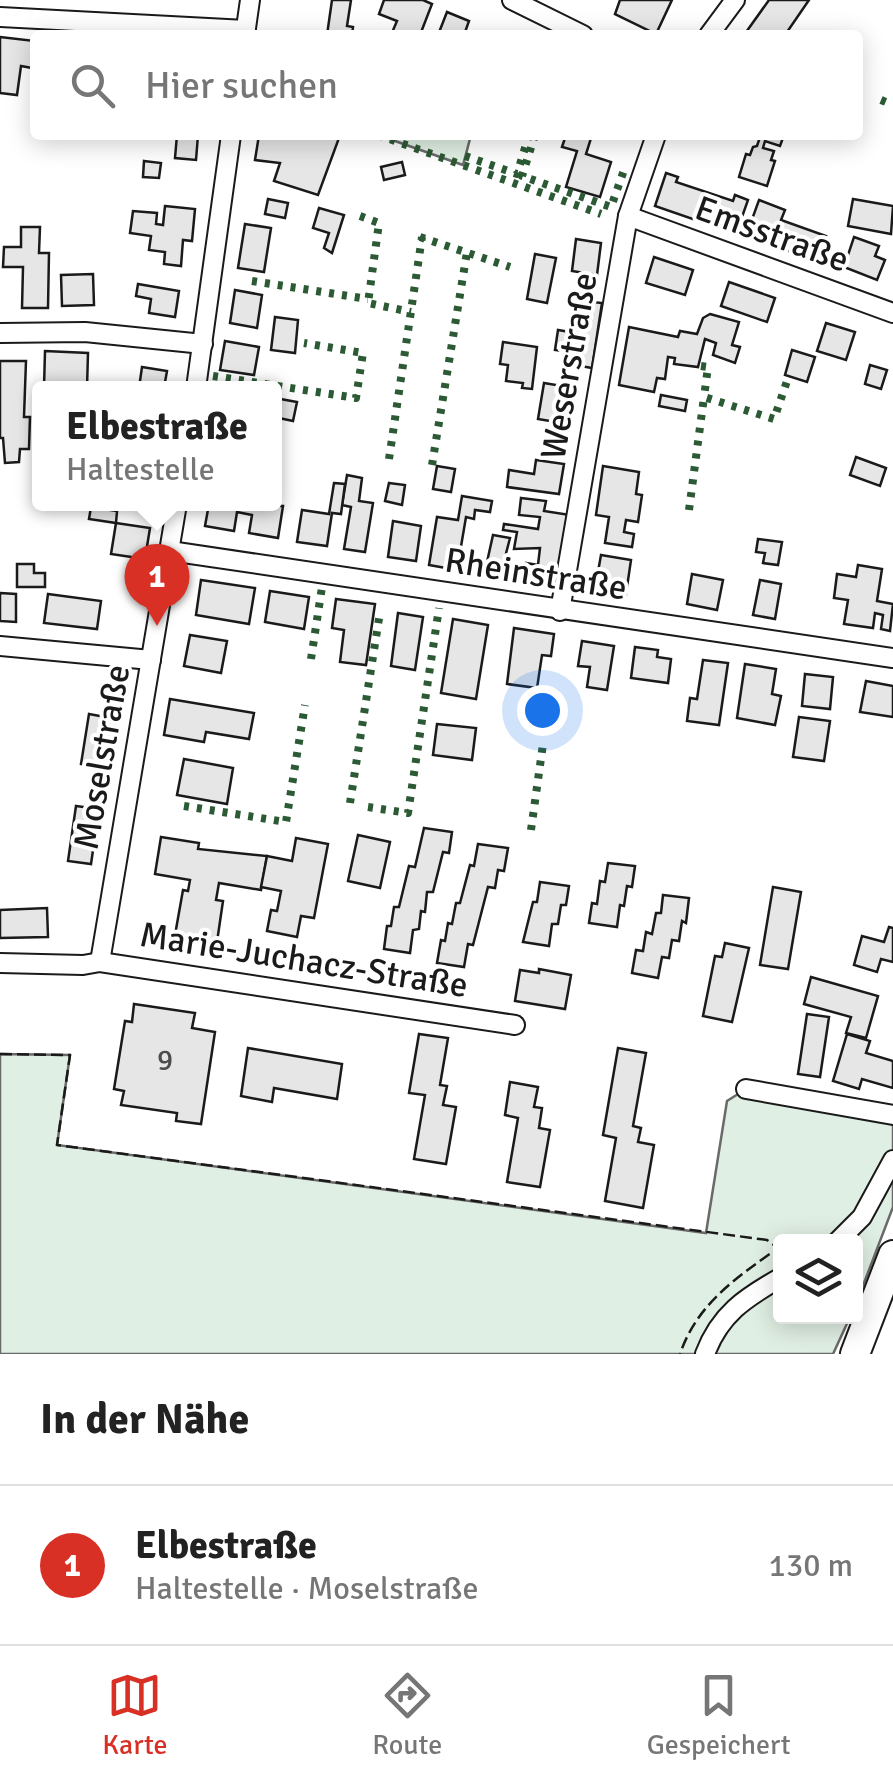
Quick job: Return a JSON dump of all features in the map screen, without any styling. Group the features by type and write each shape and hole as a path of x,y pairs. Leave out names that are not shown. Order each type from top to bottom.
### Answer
{"main road":[{"path":"855,1354 893,1255"}],"street":[{"path":"245,30 250,0"},
{"path":"512,0 572,30"},
{"path":"713,30 735,0"},
{"path":"0,17 212,30"},
{"path":"197,381 230,140"},
{"name":"Weserstraße","path":"560,610 628,216 654,140"},
{"name":"Emsstraße","path":"628,216 893,313"},
{"path":"0,333 85,332 203,344"},
{"name":"Moselstraße","path":"92,964 176,511"},
{"name":"Rheinstraße","path":"170,550 893,658"},
{"path":"0,646 151,660"},
{"name":"Marie-Juchacz-Straße","path":"0,963 92,964 515,1025"},
{"path":"746,1089 893,1115"},
{"path":"845,1234 862,1217 893,1160"},
{"path":"704,1354 738,1302 773,1282"}],"green space":[{"path":"392,140 470,140 463,165"},
{"path":"0,1054 70,1055 57,1145 706,1233 727,1101 746,1089 893,1115 893,1207 863,1286 863,1234 773,1234 773,1324 847,1324 833,1354 0,1354"}],"building":[{"path":"332,0 351,0 347,26 353,30 328,30"},
{"path":"384,0 423,0 432,4 422,30 393,30 397,21 379,14"},
{"path":"620,0 672,0 658,30 648,30 615,14"},
{"path":"769,0 809,0 788,30 748,30"},
{"path":"447,12 469,21 466,30 440,30"},
{"path":"0,37 30,40 30,68 21,66 17,95 0,93"},
{"path":"177,140 198,140 196,160 175,158"},
{"path":"258,140 338,140 318,195 274,181 280,163 255,160"},
{"path":"564,140 590,140 586,154 611,162 600,197 566,187 577,151 562,147"},
{"path":"759,140 782,140 780,146 765,141 763,148 774,151 771,160 775,161 767,186 739,177 746,154 750,155"},
{"path":"144,161 161,163 159,178 143,177"},
{"path":"402,162 405,175 384,180 381,167"},
{"path":"666,173 678,177 676,182 733,201 735,195 748,200 736,234 655,206"},
{"path":"268,199 288,203 285,218 265,214"},
{"path":"853,199 893,206 891,234 848,226"},
{"path":"759,200 785,210 781,220 826,236 817,261 746,236"},
{"path":"165,206 195,209 192,241 183,240 181,266 164,264 165,252 149,250 151,236 130,233 133,211 157,213 156,224 163,225"},
{"path":"319,208 344,215 332,253 324,248 329,233 313,228"},
{"path":"245,224 271,228 264,272 238,268"},
{"path":"21,227 40,227 39,253 49,253 48,308 22,308 23,267 3,267 4,247 21,247"},
{"path":"854,237 879,246 875,256 885,260 877,280 844,267"},
{"path":"576,239 601,243 597,275 572,271"},
{"path":"535,254 556,258 547,303 527,299"},
{"path":"654,257 693,270 685,295 646,283"},
{"path":"93,274 94,305 62,306 61,275"},
{"path":"729,282 775,298 767,322 721,306"},
{"path":"138,284 179,291 175,317 149,313 151,299 136,296"},
{"path":"235,290 262,295 257,328 230,323"},
{"path":"575,300 602,303 592,368 569,364 571,352 555,350 558,330 570,332"},
{"path":"710,314 739,322 732,345 740,347 735,363 713,355 716,343 705,339 698,367 674,364 675,358 668,357 665,379 657,378 654,392 619,385 629,327 678,337 680,331 697,334 703,318"},
{"path":"275,317 298,320 295,353 271,350"},
{"path":"826,323 855,332 846,360 817,351"},
{"path":"225,341 259,347 254,375 220,370"},
{"path":"503,342 537,347 532,389 522,388 523,383 506,381 508,365 500,364"},
{"path":"792,350 815,357 807,382 785,375"},
{"path":"45,351 88,353 87,381 44,381"},
{"path":"0,361 26,361 24,417 30,417 29,449 20,449 19,462 5,463 0,438"},
{"path":"870,365 887,370 881,389 865,384"},
{"path":"142,367 167,371 165,381 140,381"},
{"path":"544,383 574,388 568,424 538,419"},
{"path":"661,395 687,400 685,411 659,406"},
{"path":"282,399 297,402 293,421 282,419"},
{"path":"856,457 886,468 880,486 850,475"},
{"path":"536,460 564,464 559,494 507,487 509,470 534,474"},
{"path":"437,466 455,469 451,492 433,489"},
{"path":"603,466 639,472 636,494 642,495 638,522 626,520 624,532 634,534 632,547 605,543 609,517 596,515"},
{"path":"347,475 362,478 359,501 373,503 365,552 344,549 351,507 342,505"},
{"path":"334,483 345,484 341,514 332,513 327,546 297,542 302,510 329,514"},
{"path":"389,483 405,485 402,505 385,501"},
{"path":"462,496 492,501 490,512 475,510 474,519 466,517 457,570 429,565 437,517 458,520"},
{"path":"521,498 546,501 544,511 570,515 562,568 554,567 553,579 524,575 526,563 538,565 540,548 514,549 517,532 503,530 504,524 538,529 540,517 519,515"},
{"path":"283,506 278,538 249,533 252,515 237,512 234,531 205,526 208,511 282,511"},
{"path":"90,511 117,511 116,523 89,519"},
{"path":"393,521 421,526 416,561 388,557"},
{"path":"116,523 150,528 145,559 111,554"},
{"path":"493,535 510,538 503,565 487,562"},
{"path":"758,539 782,542 778,565 763,563 765,553 756,552"},
{"path":"601,555 631,560 626,594 595,589"},
{"path":"17,564 34,564 34,573 45,573 45,587 17,587"},
{"path":"858,565 882,569 877,601 893,604 890,631 881,629 883,615 875,613 873,628 844,624 848,600 834,598 837,574 856,577"},
{"path":"692,574 723,580 717,610 687,604"},
{"path":"201,580 255,588 249,624 196,615"},
{"path":"760,580 781,584 775,619 753,615"},
{"path":"270,591 309,597 304,629 265,622"},
{"path":"0,593 16,594 16,622 0,621"},
{"path":"48,594 101,601 97,629 44,623"},
{"path":"336,599 375,604 366,665 340,662 344,630 332,628"},
{"path":"398,613 423,617 415,670 391,666"},
{"path":"453,619 488,625 476,699 441,693"},
{"path":"514,628 554,634 551,656 542,655 537,688 507,684"},
{"path":"190,635 227,641 221,673 184,666"},
{"path":"582,641 614,646 607,690 587,687 590,667 578,666"},
{"path":"635,647 658,650 657,657 671,659 668,683 631,678"},
{"path":"703,660 728,663 719,725 687,721 690,698 697,699"},
{"path":"745,664 776,669 772,694 781,696 775,725 737,718"},
{"path":"805,674 833,677 830,709 802,706"},
{"path":"866,681 893,686 893,717 860,712"},
{"path":"170,699 254,713 249,739 206,732 204,742 164,735"},
{"path":"89,714 116,719 107,769 81,764"},
{"path":"799,717 830,721 824,761 793,757"},
{"path":"437,724 476,728 472,760 433,755"},
{"path":"184,759 233,768 227,804 177,795"},
{"path":"76,806 99,809 91,864 68,861"},
{"path":"424,828 452,832 449,853 443,852 433,892 427,892 425,912 421,911 419,929 413,930 410,953 384,949 387,926 391,926 394,907 399,907 409,866 415,867"},
{"path":"358,835 390,842 380,888 348,881"},
{"path":"161,837 199,843 198,849 267,856 261,890 219,883 216,900 223,901 217,942 175,935 183,890 188,891 190,880 155,874"},
{"path":"296,838 328,844 314,918 301,916 297,937 267,931 271,910 277,911 281,891 261,887 267,856 292,861"},
{"path":"478,844 508,848 504,871 498,870 495,888 488,887 464,967 437,963 441,940 445,941 448,923 452,924"},
{"path":"608,863 635,866 632,887 627,886 624,906 620,905 617,927 589,923 592,903 597,904 600,881 605,882"},
{"path":"540,882 569,886 558,924 552,924 549,946 523,942"},
{"path":"773,887 801,892 788,969 760,965"},
{"path":"663,895 689,898 679,941 672,940 669,958 662,957 658,978 632,973 636,950 643,951 646,932 652,934 656,913 661,913"},
{"path":"47,908 48,937 0,938 0,910"},
{"path":"889,927 893,928 893,962 881,959 877,972 854,965 862,936 884,942"},
{"path":"725,943 749,948 732,1022 703,1016 715,956 722,957"},
{"path":"539,969 571,975 565,1009 515,1001 520,970 539,973"},
{"path":"811,977 878,996 866,1038 846,1033 851,1017 804,1004"},
{"path":"134,1004 195,1013 192,1028 215,1032 201,1124 176,1121 177,1113 121,1105 124,1091 114,1089 125,1021 132,1022"},
{"path":"807,1014 829,1017 820,1077 798,1074"},
{"path":"419,1034 448,1038 440,1085 447,1086 443,1105 456,1107 446,1164 414,1159 425,1095 409,1093"},
{"path":"847,1034 870,1041 866,1053 893,1061 893,1088 862,1079 859,1089 833,1081"},
{"path":"248,1048 342,1064 337,1099 274,1088 272,1102 241,1096"},
{"path":"618,1048 646,1053 633,1126 641,1128 638,1142 654,1145 643,1208 605,1201 616,1138 603,1135"},
{"path":"510,1082 538,1087 534,1107 542,1108 539,1128 550,1130 540,1187 507,1182 518,1118 505,1115"}],"hedge":[{"path":"881,100 893,105"},
{"path":"392,140 601,214"},
{"path":"465,156 517,174 527,140"},
{"path":"533,140 522,176 611,207 624,170"},
{"path":"360,216 379,223 368,303 411,312"},
{"path":"420,237 510,267"},
{"path":"389,459 422,237"},
{"path":"432,465 467,252"},
{"path":"252,281 368,299"},
{"path":"282,387 356,398 363,353 304,343"},
{"path":"701,366 708,367 704,397"},
{"path":"213,376 246,381"},
{"path":"689,510 704,397 774,419 787,381"},
{"path":"311,659 322,587"},
{"path":"368,807 408,813 439,608"},
{"path":"350,803 380,612"},
{"path":"184,806 286,822 305,705"},
{"path":"531,830 543,744"}],"fence":[{"path":"0,1054 70,1055 57,1145 767,1240 778,1248 707,1306 680,1354"}],"place":[{"name":"Elbestraße","path":"157,626"}]}
